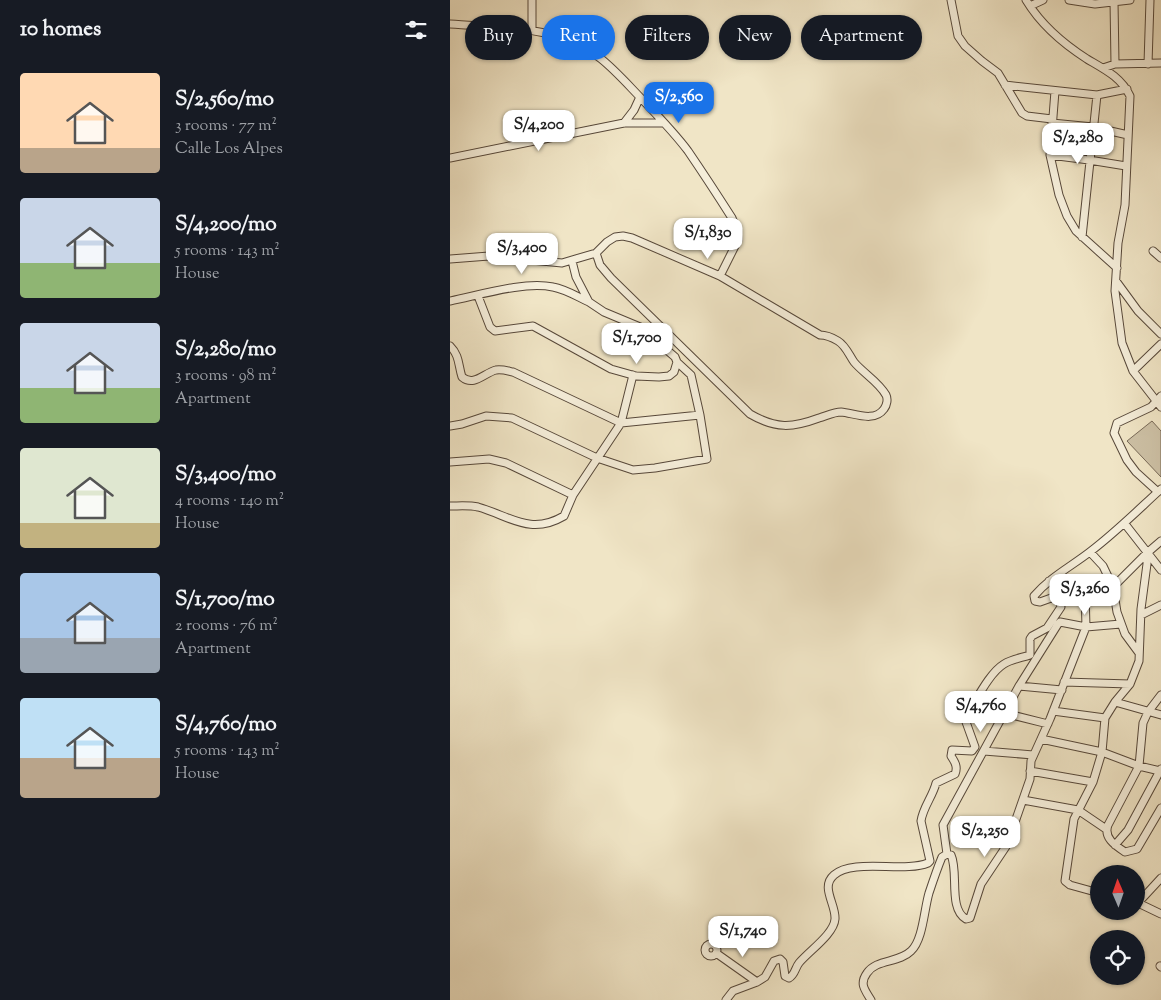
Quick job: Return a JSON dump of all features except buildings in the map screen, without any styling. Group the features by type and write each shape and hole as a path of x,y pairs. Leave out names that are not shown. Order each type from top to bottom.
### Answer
{"street":[{"path":"532,0 532,15"},
{"path":"951,0 958,36 965,46 998,73 1022,113 1027,116 1128,135"},
{"path":"726,1000 733,991 765,977 774,961 780,959 783,962 785,976 789,978 792,976 799,964 826,936 835,920 834,909 828,890 829,883 834,875 851,868 928,864 930,861 921,821 922,815 936,783 956,774 956,764 951,756 952,750 974,750 975,747 965,719 995,672 1002,665 1030,655 1030,639 1047,628 1061,607 1054,597 1040,602 1035,601 1034,596 1048,581 1090,552 1125,524 1160,491 1136,472 1127,460 1114,433 1118,423 1160,402 1134,372 1122,343 1116,291 1118,243 1125,205 1130,96 1126,89 1103,68 1056,36 1036,16 1028,3 1043,0"},
{"path":"1071,0 1095,4 1130,0"},
{"path":"1148,64 1150,0"},
{"path":"1114,1 1115,64"},
{"path":"450,24 465,25"},
{"path":"532,30 564,38 600,57 664,123 692,158 732,218 737,230 738,240 720,276"},
{"path":"1103,68 1115,64 1161,63"},
{"path":"1005,85 1097,95 1126,89"},
{"path":"1055,91 1050,155 1053,173 1067,216 1076,231 1117,268"},
{"path":"1082,237 1097,95"},
{"path":"624,124 640,97"},
{"path":"450,158 624,124 664,123"},
{"path":"1050,155 1126,166"},
{"path":"450,259 489,256 562,263 596,253 615,237 632,238 720,276 820,335 838,341 884,392 887,402 885,409 878,414 866,417 841,412 833,413 791,427 775,425 750,414 611,278 600,265 596,253"},
{"path":"1153,251 1161,258"},
{"path":"572,261 576,277 589,302"},
{"path":"1116,281 1138,311 1161,334"},
{"path":"450,301 529,285 543,285 555,287 589,302 604,312 640,327 675,357 677,362 691,375 708,459 633,470 597,458 512,418 486,416 450,426"},
{"path":"478,296 490,327 495,331 533,326 611,369 633,375 669,376 674,372 677,362"},
{"path":"1134,372 1161,344"},
{"path":"450,346 456,353 462,377 466,381 472,382 495,370 513,372 621,424 700,415"},
{"path":"450,506 476,506 502,517 533,525 546,524 564,516 573,495 621,424 633,375"},
{"path":"450,462 489,459 506,463 573,495"},
{"path":"1125,524 1161,570"},
{"path":"1086,601 1113,587 1161,541"},
{"path":"1090,552 1103,566 1113,587 1117,612 1125,634 1139,654"},
{"path":"1090,890 1070,885 1065,881 1074,819 1093,782 1102,752 1105,718 1130,684 1139,661 1147,553"},
{"path":"947,854 951,855 954,865 955,900 963,917 966,919 970,918 981,884 1007,845 1030,779 1033,755 1048,724 1086,627 1085,592 1080,584 1064,580 1048,581"},
{"path":"1141,615 1161,605"},
{"path":"947,854 943,825 1019,686 1058,624 1060,622 1086,627 1121,624"},
{"path":"1019,686 1130,684"},
{"path":"1161,695 1148,712 1143,724 1139,766 1106,829 1107,835 1115,845 1126,852 1137,848 1161,808"},
{"path":"1116,702 1161,715"},
{"path":"1053,711 1105,718"},
{"path":"1004,713 1048,724"},
{"path":"1041,739 1102,752 1139,766 1160,770 1128,830 1115,845"},
{"path":"984,751 1033,755"},
{"path":"1030,771 1093,782"},
{"path":"1023,800 1078,810 1106,829"},
{"path":"871,1000 863,988 862,981 868,971 876,965 909,953 917,944 928,894 942,857 947,854"},
{"path":"1145,895 1161,878"},
{"path":"1145,907 1161,914"},
{"path":"716,953 757,982"}],"shaded area":[{"path":"1152,421 1161,431 1161,477 1127,441"}]}
